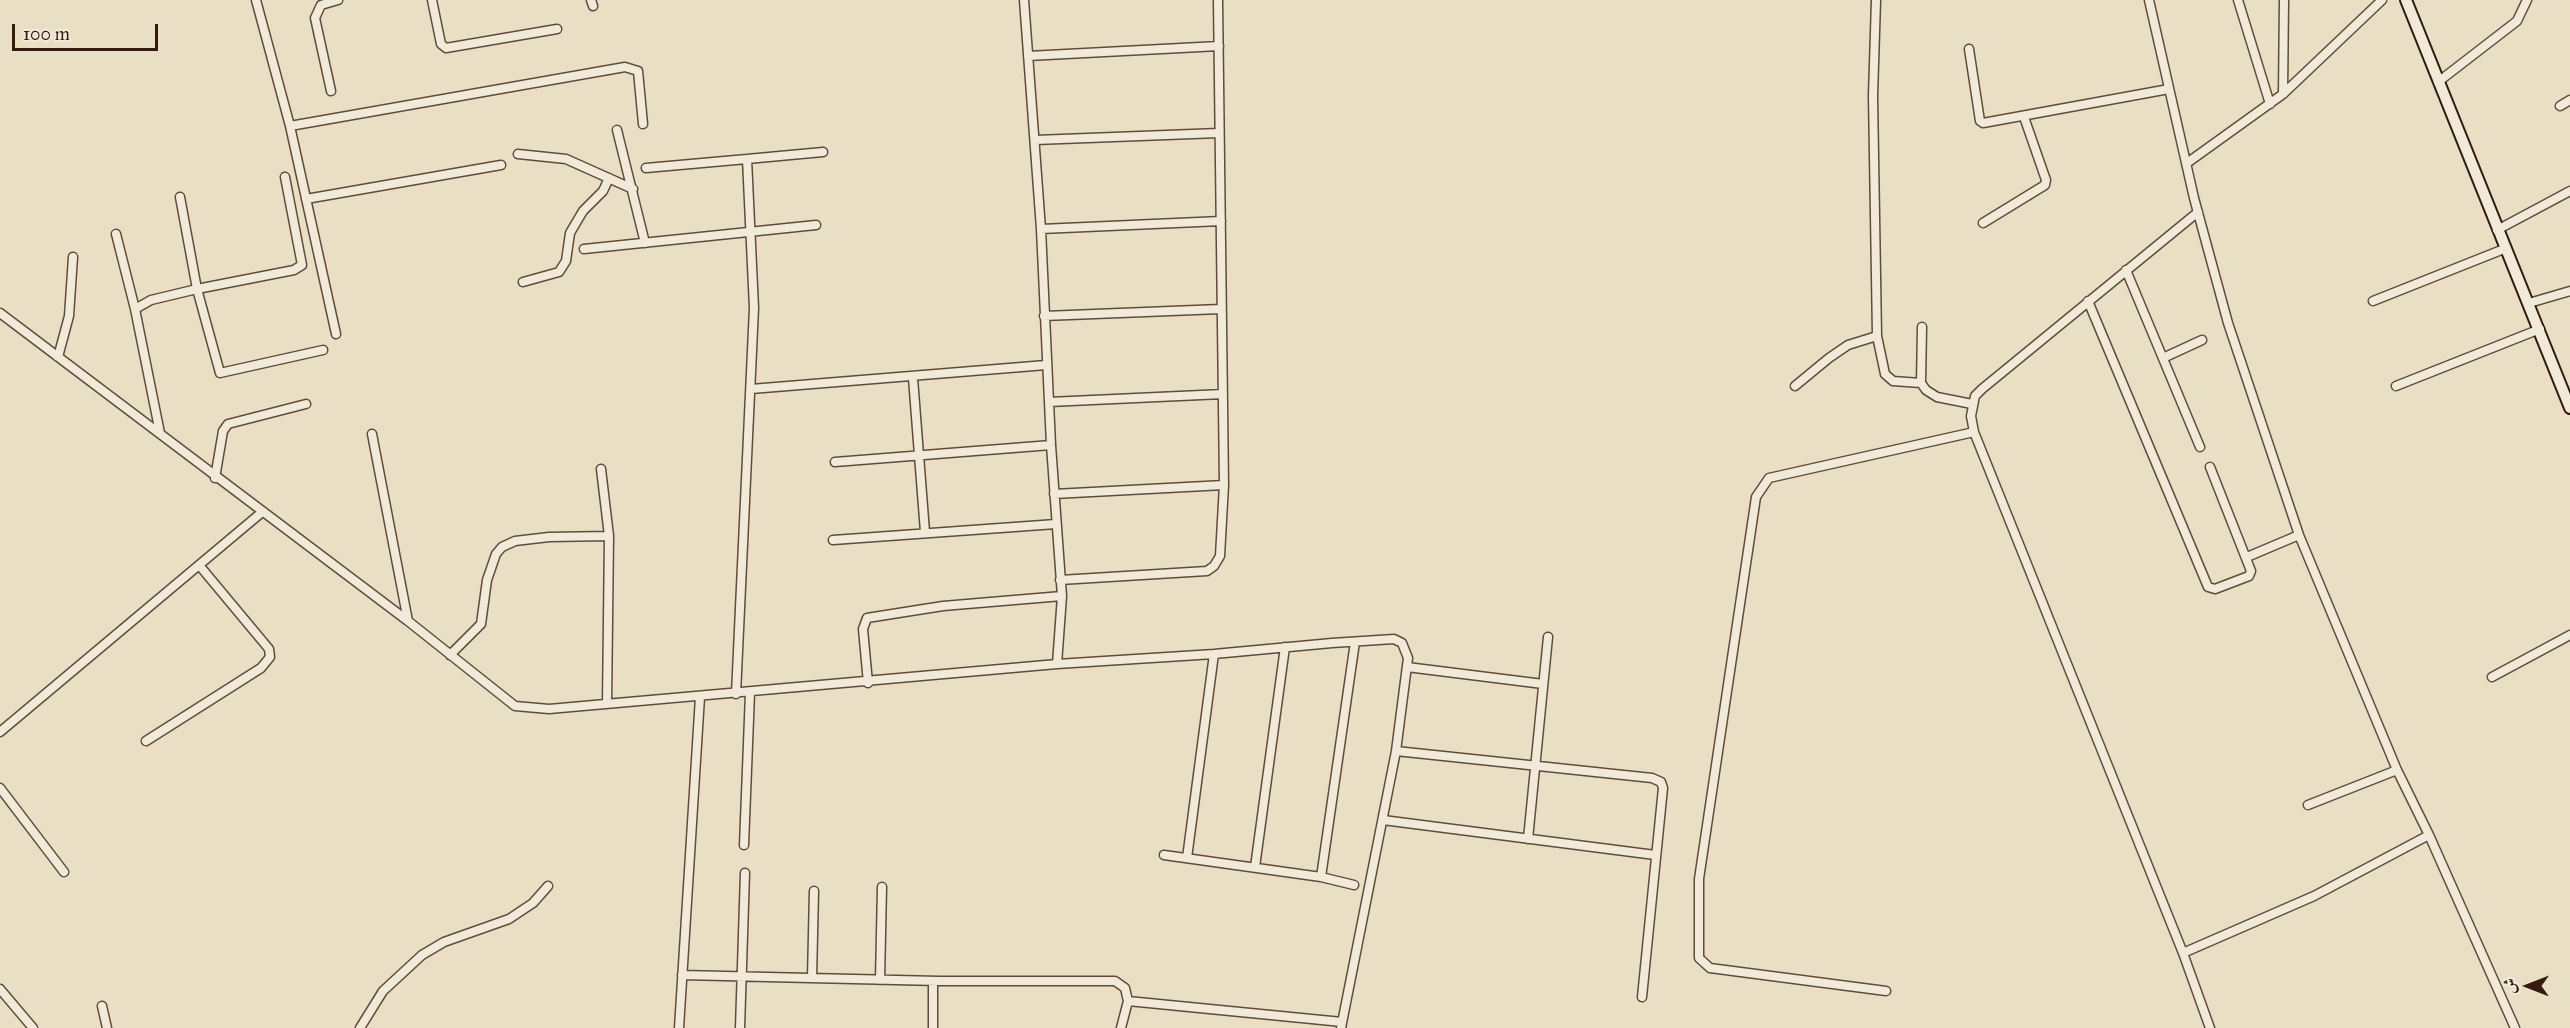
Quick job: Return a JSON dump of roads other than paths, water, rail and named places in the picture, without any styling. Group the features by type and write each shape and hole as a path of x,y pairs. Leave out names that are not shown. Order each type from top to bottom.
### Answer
{"street":[{"path":"256,0 290,126 336,334"},
{"path":"331,91 315,18 321,5 338,0"},
{"path":"432,0 441,44 446,48 557,29"},
{"path":"1024,0 1041,229 1046,365 1062,596 1056,664"},
{"path":"1060,580 1207,571 1214,566 1220,556 1224,485 1218,0"},
{"path":"1876,0 1873,118 1877,336 1885,374 1893,381 1921,383"},
{"path":"2149,0 2198,212 2231,334 2299,536 2397,770 2430,835 2514,1028"},
{"path":"2238,0 2270,104"},
{"path":"2283,94 2284,0"},
{"path":"2187,163 2283,94 2370,4 2382,0"},
{"path":"2406,0 2504,249 2540,328 2570,408"},
{"path":"2438,82 2517,21 2528,0"},
{"path":"1028,56 1219,46"},
{"path":"1969,49 1980,121 1987,123 2169,88"},
{"path":"290,126 625,67 638,71 643,124"},
{"path":"2560,106 2570,100"},
{"path":"1983,223 2045,185 2046,180 2024,117"},
{"path":"617,130 645,243"},
{"path":"1035,140 1219,133"},
{"path":"646,168 823,152"},
{"path":"518,154 566,159 633,189"},
{"path":"736,694 754,308 747,159"},
{"path":"306,199 501,165"},
{"path":"135,309 151,300 294,270 302,265 285,177"},
{"path":"523,282 560,272 566,261 570,233 583,211 603,191 609,178"},
{"path":"2497,230 2570,191"},
{"path":"180,197 197,290 220,373 323,350"},
{"path":"2198,212 1982,389 1972,404 1974,432 2183,953 2210,1028"},
{"path":"1041,229 1221,221"},
{"path":"584,249 816,225"},
{"path":"116,234 135,309 160,433"},
{"path":"2373,301 2504,249"},
{"path":"58,357 69,316 73,257"},
{"path":"2126,270 2200,447"},
{"path":"2529,303 2570,291"},
{"path":"2088,301 2208,587 2215,589 2249,576 2251,571 2210,467"},
{"path":"1044,316 1221,309"},
{"path":"0,313 160,433 261,513 408,621 507,701 523,709 750,693 1056,664 1398,640 1405,647 1407,667 1396,751 1341,1025 1128,1001"},
{"path":"1922,327 1921,383 1926,390 1937,397 1972,404"},
{"path":"2396,386 2540,328"},
{"path":"1795,386 1848,345 1877,336"},
{"path":"2163,358 2202,340"},
{"path":"751,388 913,378 1046,365"},
{"path":"913,378 925,532"},
{"path":"1049,402 1223,394"},
{"path":"215,478 223,431 228,424 306,404"},
{"path":"1886,991 1710,968 1699,958 1699,879 1756,496 1769,478 1974,432"},
{"path":"372,434 408,621"},
{"path":"835,462 1051,445"},
{"path":"601,470 609,536 607,704"},
{"path":"1054,494 1224,485"},
{"path":"0,732 261,513"},
{"path":"833,540 1056,524"},
{"path":"450,655 481,624 487,580 496,554 502,547 515,541 549,537 609,536"},
{"path":"2247,557 2299,536"},
{"path":"146,741 261,668 270,657 269,650 199,565"},
{"path":"868,683 863,629 867,618 943,606 1062,596"},
{"path":"2492,676 2570,635"},
{"path":"1528,839 1548,637"},
{"path":"1321,877 1355,642"},
{"path":"1255,867 1285,647"},
{"path":"1187,858 1214,654"},
{"path":"1407,667 1543,684"},
{"path":"744,845 750,693"},
{"path":"679,1028 700,696"},
{"path":"1396,751 1658,779 1663,788 1642,997"},
{"path":"2308,805 2397,770"},
{"path":"0,788 64,872"},
{"path":"1383,820 1655,855"},
{"path":"2183,953 2314,896 2430,835"},
{"path":"1164,855 1321,877 1354,885"},
{"path":"740,1028 745,873"},
{"path":"360,1028 383,992 422,955 444,942 509,919 533,903 548,886"},
{"path":"880,980 882,887"},
{"path":"812,978 814,891"},
{"path":"682,975 933,981 1115,981 1125,988 1128,1001 1121,1028"},
{"path":"933,981 933,1028"},
{"path":"0,989 33,1028"},
{"path":"102,1006 107,1028"}]}
